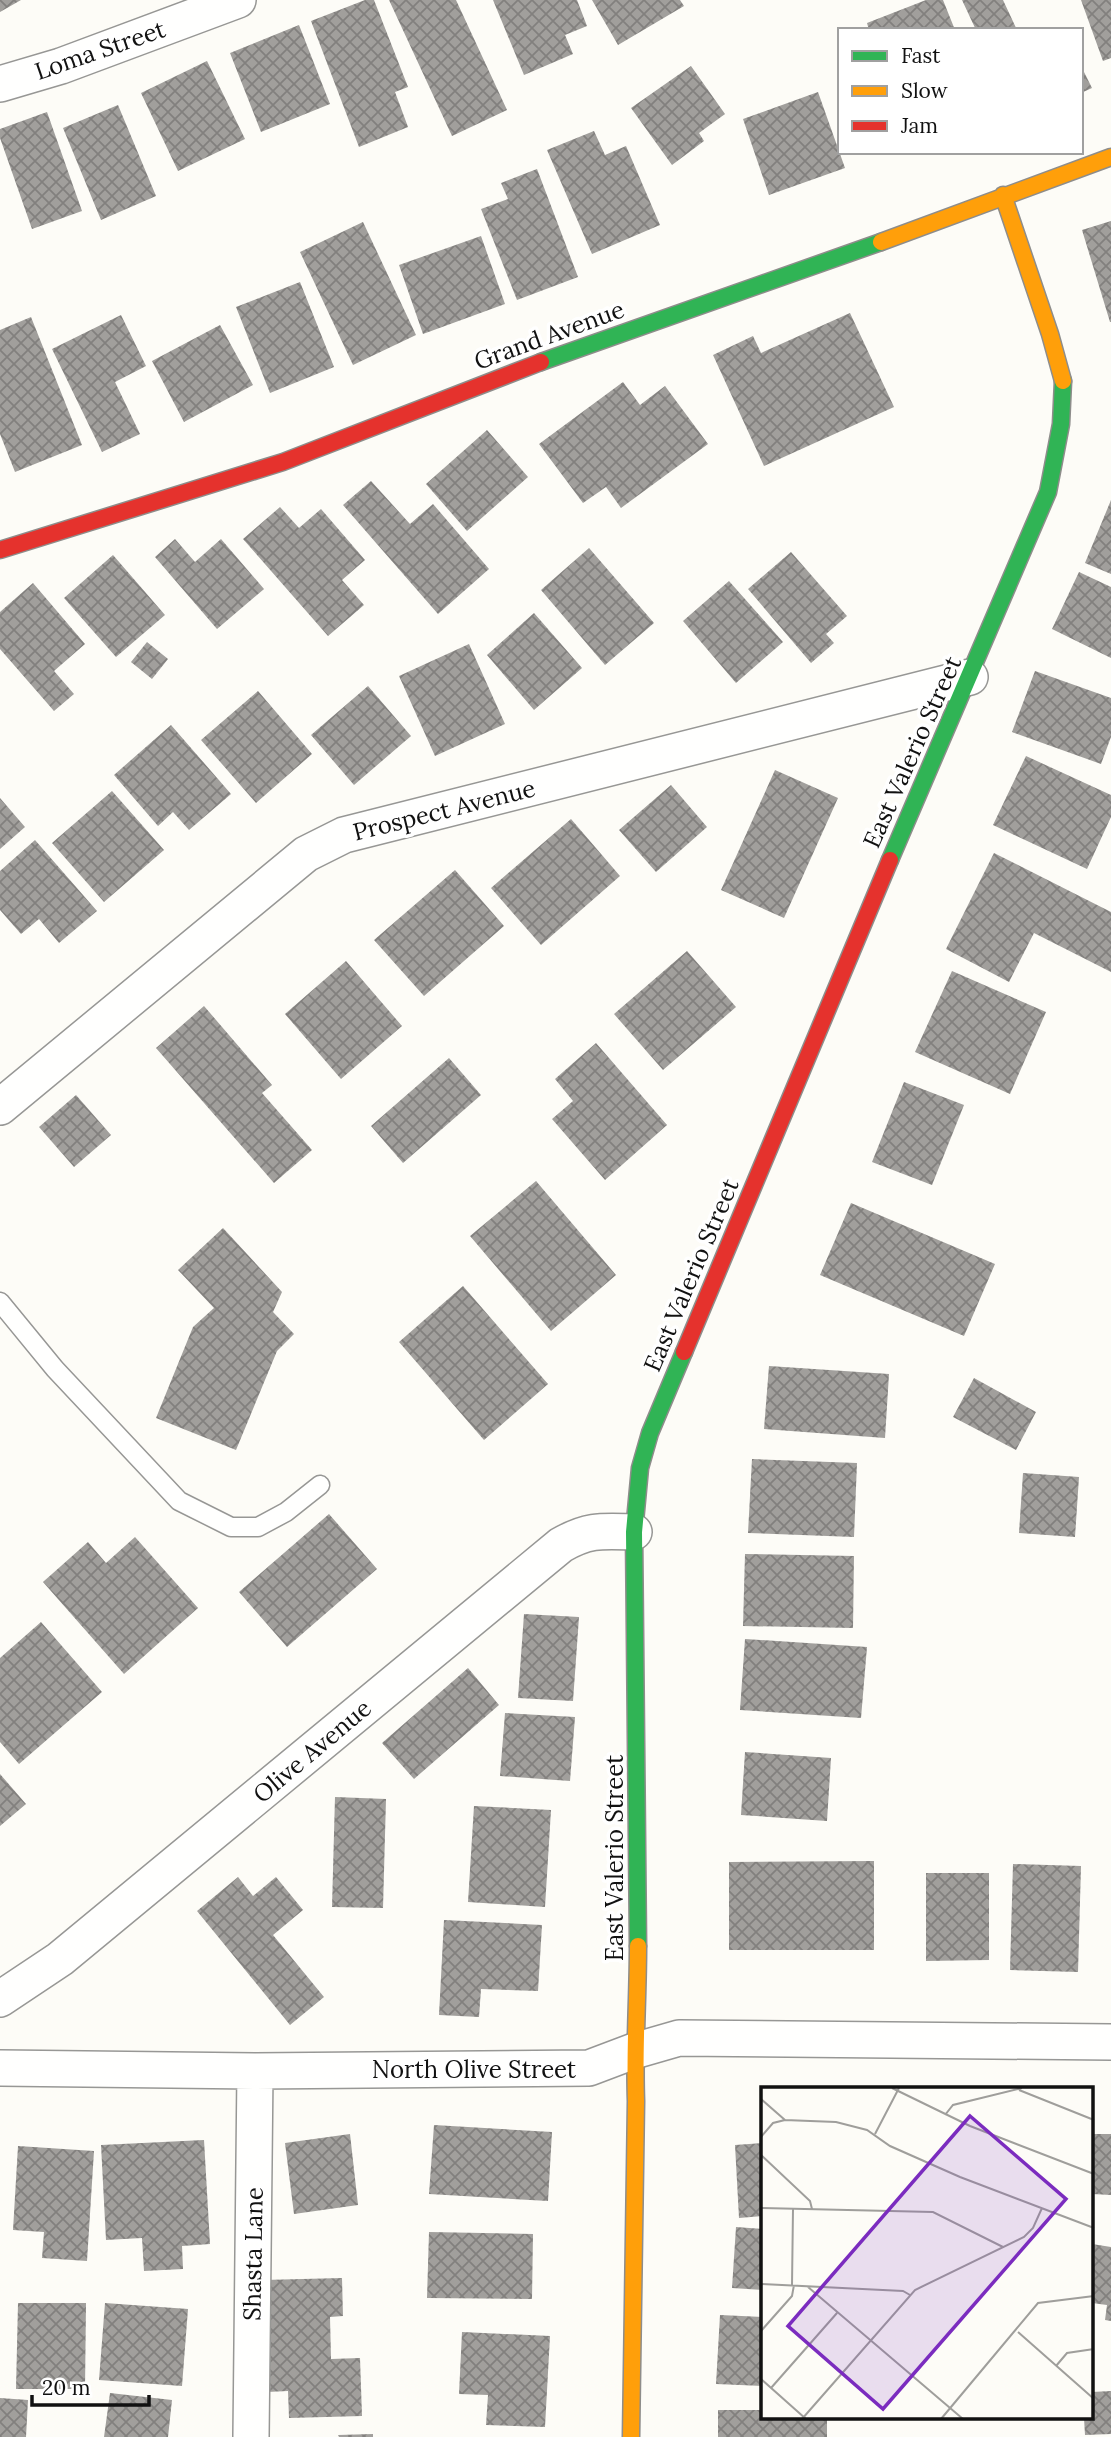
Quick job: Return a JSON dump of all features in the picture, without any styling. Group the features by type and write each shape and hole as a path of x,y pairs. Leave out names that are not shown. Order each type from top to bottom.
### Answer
{"street":[{"name":"Loma Street","path":"0,84 61,66 238,0"},
{"name":"Grand Avenue","path":"0,550 283,462 636,327 856,251 1111,157"},
{"name":"East Valerio Street","path":"631,2437 636,2101 634,2051 638,1998 634,1532 640,1468 650,1433 910,812 1048,492 1061,424 1063,381 1051,334 1003,195"},
{"name":"Prospect Avenue","path":"0,1107 306,854 344,835 970,677"},
{"name":"Olive Avenue","path":"0,1999 60,1959 561,1545 580,1534 600,1531 634,1532"},
{"name":"North Olive Street","path":"0,2068 255,2071 589,2068 679,2038 1111,2042"},
{"name":"Shasta Lane","path":"251,2437 255,2071"}],"lane":[{"path":"0,1302 55,1368 178,1501 231,1527 258,1527 286,1512 320,1486"}],"building":[{"path":"0,0 21,0 0,12"},
{"path":"365,0 374,0 408,87 395,92 408,127 359,147 311,21"},
{"path":"389,0 456,0 507,110 452,136"},
{"path":"493,0 577,0 587,26 565,35 573,54 524,75"},
{"path":"592,0 680,0 684,6 618,45"},
{"path":"926,0 943,0 954,28 868,28 867,23"},
{"path":"962,0 1003,0 1016,28 975,28"},
{"path":"1081,0 1111,0 1111,58 1103,61"},
{"path":"299,25 330,104 261,132 230,53"},
{"path":"207,61 245,139 178,171 141,93"},
{"path":"691,66 725,114 699,133 704,141 672,165 631,108"},
{"path":"1083,70 1092,88 1083,92"},
{"path":"818,92 845,168 769,195 743,119"},
{"path":"118,105 156,196 101,220 63,128"},
{"path":"47,112 82,211 32,229 0,138 0,129"},
{"path":"594,131 605,155 626,146 660,225 592,254 547,150"},
{"path":"537,169 578,277 517,300 481,209 508,199 501,183"},
{"path":"1111,221 1111,322 1110,322 1082,230"},
{"path":"363,222 416,335 353,365 300,252"},
{"path":"481,236 505,304 423,334 399,265"},
{"path":"300,282 334,367 270,393 236,307"},
{"path":"850,313 894,407 764,466 713,355 753,336 761,353"},
{"path":"121,315 146,366 115,382 140,434 102,452 52,349"},
{"path":"31,317 82,445 15,472 0,434 0,330"},
{"path":"220,325 253,385 184,422 152,361"},
{"path":"623,382 640,405 665,386 708,444 621,508 606,487 583,503 539,444"},
{"path":"487,430 528,477 467,531 426,484"},
{"path":"371,481 410,524 433,504 489,569 438,614 343,505"},
{"path":"1111,500 1111,574 1085,563"},
{"path":"280,507 299,528 321,509 365,560 342,580 364,605 328,636 243,539"},
{"path":"175,539 195,562 221,539 264,589 217,629 155,557"},
{"path":"589,548 654,623 605,665 541,590"},
{"path":"791,552 847,616 826,634 834,643 811,663 748,589"},
{"path":"113,555 165,615 116,657 64,598"},
{"path":"1079,572 1111,587 1111,658 1052,629"},
{"path":"729,581 783,642 736,683 683,621"},
{"path":"33,583 85,644 54,671 74,694 54,711 0,649 0,612"},
{"path":"534,613 582,668 534,710 487,655"},
{"path":"147,642 168,659 152,679 131,662"},
{"path":"469,644 505,724 435,756 399,676"},
{"path":"1035,671 1111,698 1111,737 1101,764 1012,732"},
{"path":"368,686 411,736 354,785 311,735"},
{"path":"258,691 312,754 256,803 201,740"},
{"path":"171,725 231,794 189,830 173,812 158,826 114,775"},
{"path":"1026,756 1111,795 1111,817 1087,869 993,825"},
{"path":"775,770 838,798 784,918 721,890"},
{"path":"671,785 707,827 656,872 619,830"},
{"path":"112,791 164,850 104,902 52,843"},
{"path":"0,798 25,827 0,849"},
{"path":"571,819 620,876 541,945 491,888"},
{"path":"35,840 97,911 59,943 39,919 21,934 0,910 0,871"},
{"path":"994,853 1111,912 1111,972 1034,933 1009,982 946,949"},
{"path":"455,870 504,926 424,996 374,940"},
{"path":"687,951 736,1007 663,1070 614,1014"},
{"path":"346,961 402,1026 341,1079 285,1014"},
{"path":"952,971 1046,1012 1010,1094 915,1052"},
{"path":"204,1006 272,1085 262,1093 312,1150 274,1183 156,1048"},
{"path":"596,1043 667,1125 605,1180 552,1119 573,1101 555,1079"},
{"path":"449,1058 481,1095 403,1163 371,1126"},
{"path":"904,1082 964,1105 932,1185 872,1162"},
{"path":"76,1095 111,1135 74,1167 39,1127"},
{"path":"536,1181 616,1275 551,1331 470,1236"},
{"path":"851,1203 995,1264 964,1336 820,1275"},
{"path":"223,1228 282,1292 273,1312 294,1334 277,1351 236,1450 156,1418 193,1327 214,1308 178,1270"},
{"path":"463,1286 548,1384 484,1440 399,1342"},
{"path":"769,1366 889,1374 885,1438 764,1429"},
{"path":"974,1378 1036,1412 1016,1450 953,1417"},
{"path":"752,1459 857,1463 854,1537 748,1533"},
{"path":"1023,1473 1079,1477 1075,1537 1019,1533"},
{"path":"329,1514 377,1569 287,1647 239,1592"},
{"path":"135,1537 198,1608 124,1674 43,1582 88,1542 106,1563"},
{"path":"745,1554 854,1556 853,1628 743,1626"},
{"path":"524,1614 579,1617 573,1701 518,1698"},
{"path":"41,1622 102,1692 19,1764 0,1742 0,1658"},
{"path":"745,1639 867,1647 861,1718 740,1710"},
{"path":"468,1668 499,1705 414,1779 382,1743"},
{"path":"505,1713 575,1717 570,1781 500,1776"},
{"path":"745,1752 831,1758 827,1821 741,1815"},
{"path":"0,1774 26,1804 0,1826"},
{"path":"335,1797 386,1799 383,1908 332,1907"},
{"path":"474,1806 551,1810 545,1907 468,1902"},
{"path":"874,1861 874,1950 729,1950 729,1862"},
{"path":"1013,1864 1081,1866 1078,1972 1010,1970"},
{"path":"926,1873 989,1873 989,1960 926,1961"},
{"path":"238,1877 253,1896 276,1877 303,1910 273,1935 324,1997 290,2025 197,1911"},
{"path":"444,1920 542,1925 538,1991 481,1989 479,2017 439,2015"},
{"path":"434,2125 552,2132 548,2201 429,2194"},
{"path":"350,2134 358,2205 294,2214 285,2143"},
{"path":"1094,2134 1111,2134 1111,2195 1094,2194"},
{"path":"204,2140 210,2244 182,2246 183,2269 144,2271 142,2238 106,2240 101,2145"},
{"path":"761,2143 761,2216 739,2218 735,2145"},
{"path":"18,2146 94,2151 87,2261 42,2258 44,2232 13,2230"},
{"path":"736,2227 761,2229 761,2290 732,2288"},
{"path":"429,2232 533,2234 532,2299 427,2298"},
{"path":"1094,2244 1111,2247 1111,2321 1105,2320 1107,2305 1094,2303"},
{"path":"342,2278 343,2316 330,2317 331,2359 360,2358 362,2416 289,2418 288,2391 267,2392 263,2280"},
{"path":"18,2303 86,2303 85,2389 16,2389"},
{"path":"105,2303 188,2309 182,2386 99,2380"},
{"path":"720,2315 761,2317 761,2386 716,2384"},
{"path":"462,2332 550,2336 545,2427 486,2425 488,2395 459,2394"},
{"path":"1111,2391 1111,2434 1085,2435 1084,2420 1094,2420 1094,2392"},
{"path":"110,2393 172,2400 168,2437 104,2437"},
{"path":"0,2398 28,2400 26,2437 0,2437"},
{"path":"718,2410 761,2410 761,2420 827,2420 827,2437 718,2437"},
{"path":"373,2434 373,2437 338,2435"}],"traffic: fast":[{"path":"541,362 881,242"},
{"path":"890,860 1048,492 1061,424 1063,381"},
{"path":"638,1946 634,1532 640,1468 650,1433 684,1352"}],"traffic: slow":[{"path":"881,242 1111,157"},
{"path":"1003,195 1063,381"},
{"path":"631,2437 638,1946"}],"traffic: jam":[{"path":"0,550 283,462 541,362"},
{"path":"684,1352 890,860"}]}
